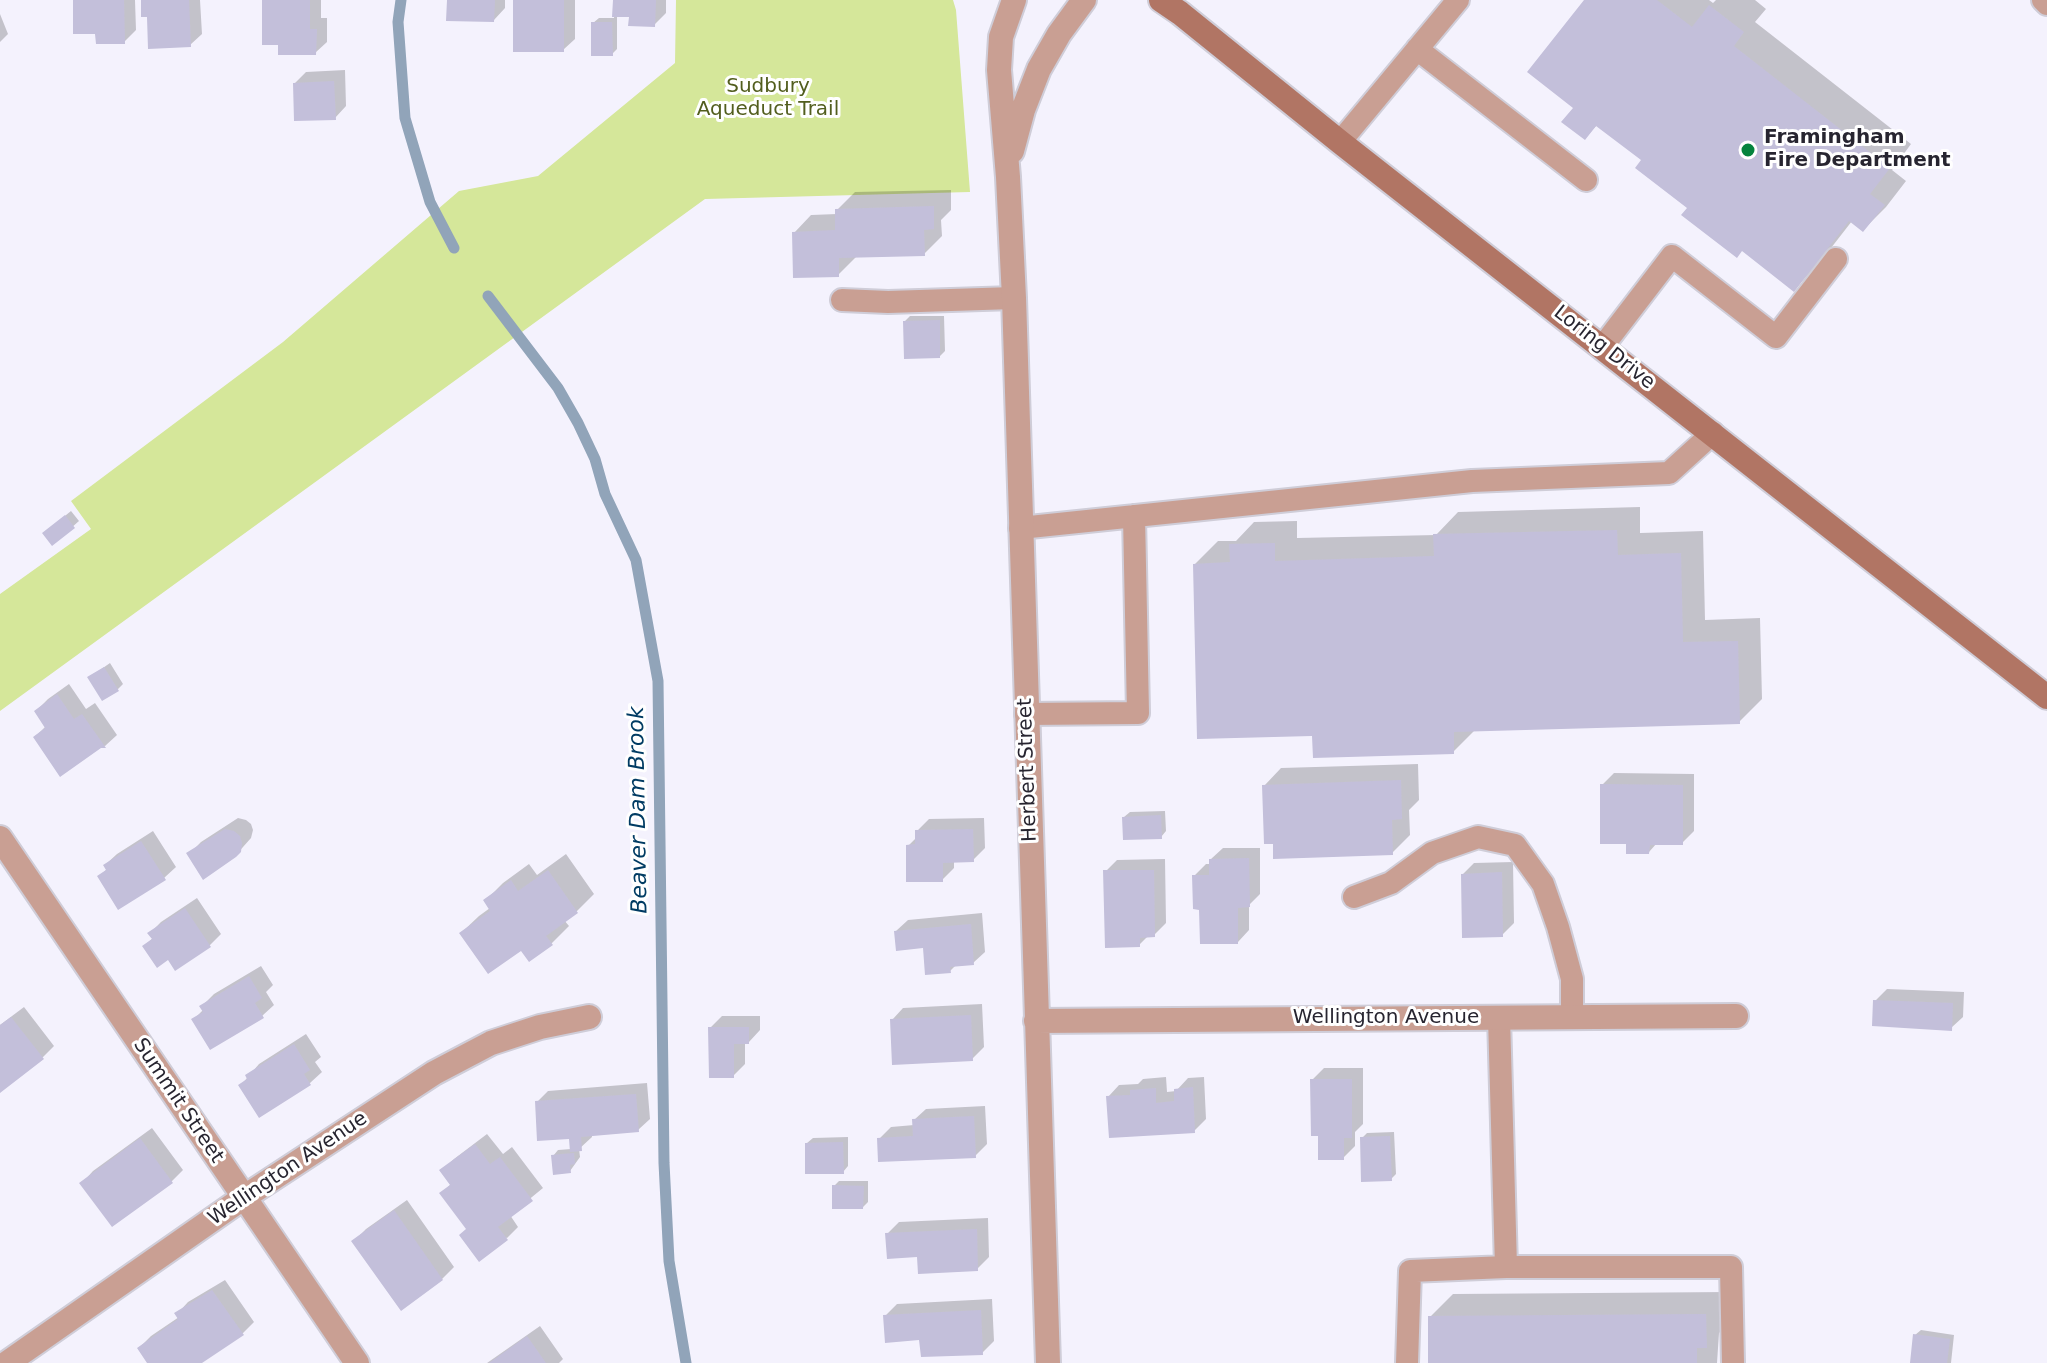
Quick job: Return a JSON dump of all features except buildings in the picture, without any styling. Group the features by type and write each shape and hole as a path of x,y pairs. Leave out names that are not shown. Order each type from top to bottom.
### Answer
{"street":[{"name":"Herbert Street","path":"1014,0 1001,37 999,53 1014,298 1048,1363"},
{"name":"Herbert Street","path":"1008,177 1017,131 1031,90 1050,48 1084,0"},
{"name":"Loring Drive","path":"1161,0 2047,697"},
{"name":"Summit Street","path":"0,838 357,1363"},
{"name":"Wellington Avenue","path":"1036,1021 1736,1016"},
{"name":"Wellington Avenue","path":"7,1363 243,1198 434,1073 491,1043 540,1027 589,1017"}],"lane":[{"path":"1340,142 1458,0"},
{"path":"1417,49 1586,180"},
{"path":"1603,346 1672,256 1776,337 1836,259"},
{"path":"842,300 888,302 1014,298"},
{"path":"1020,528 1472,481 1669,473 1713,433"},
{"path":"1026,714 1138,713 1134,516"},
{"path":"1354,897 1391,883 1432,853 1478,837 1515,845 1543,884 1558,927 1572,979 1572,1017"},
{"path":"1499,1017 1506,1267"},
{"path":"1407,1363 1410,1271 1506,1267 1731,1267 1733,1363"}],"green space":[{"name":"Sudbury Aqueduct Trail","path":"676,0 953,0 970,192 705,199 0,711 0,594 91,529 71,501 283,342 459,191 538,176 675,63"}],"waterway":[{"name":"Beaver Dam Brook","path":"401,0 398,22 405,118 430,202 454,248"},
{"name":"Beaver Dam Brook","path":"488,296 558,388 578,423 595,459 605,494 636,560 658,681 664,1163 669,1261 686,1363"}],"place":[{"name":"Framingham Fire Department","path":"1748,150"}]}
